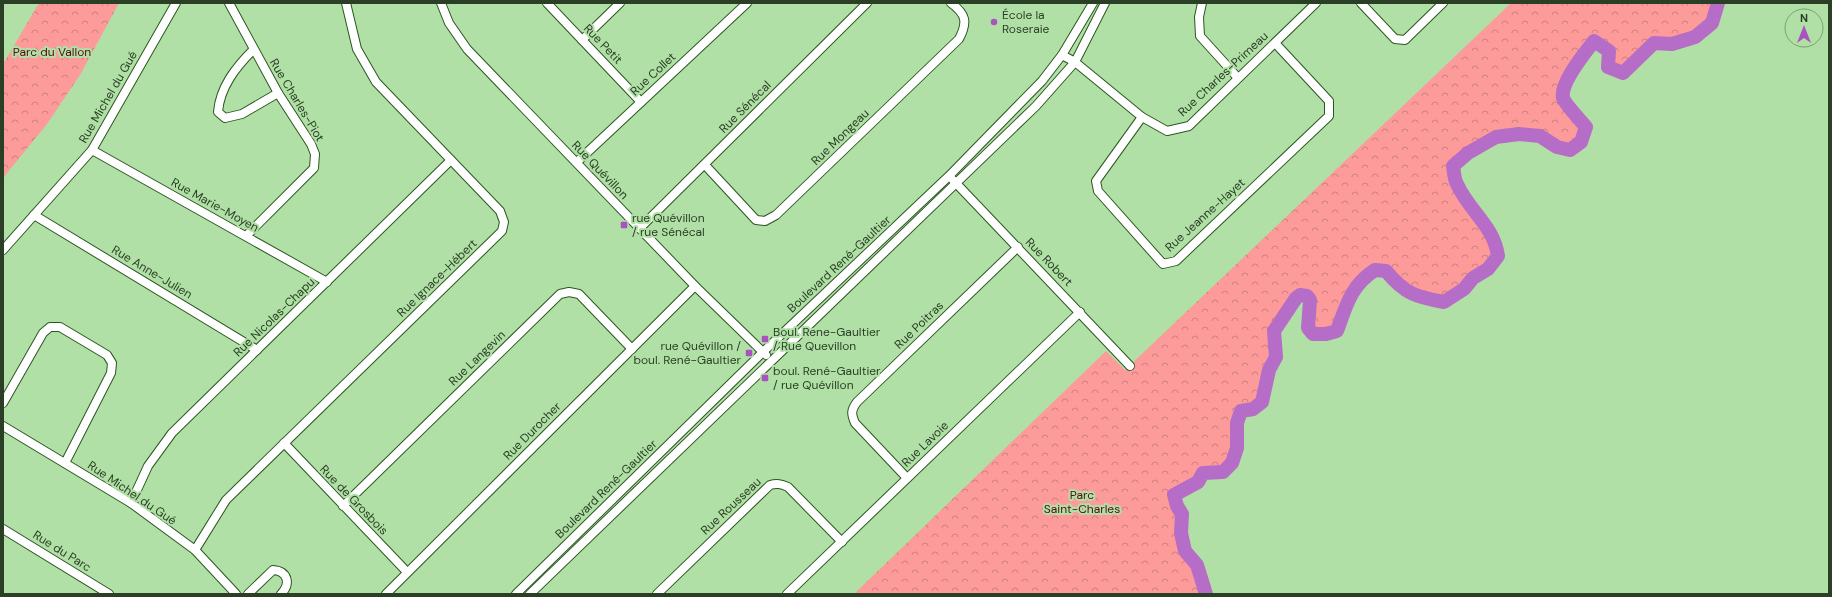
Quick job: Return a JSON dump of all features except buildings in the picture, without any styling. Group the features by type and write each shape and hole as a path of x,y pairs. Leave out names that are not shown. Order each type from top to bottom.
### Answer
{"street":[{"name":"Rue Michel du Gué","path":"3,250 92,150 176,3"},
{"name":"Rue Charles-Piot","path":"229,3 278,93 316,154 316,165 246,236"},
{"name":"Rue Ignace-Hébert","path":"195,550 226,500 502,231 504,222 500,211 376,82 357,49 346,3"},
{"name":"Rue Quévillon","path":"441,3 449,23 467,49 695,286 771,361"},
{"name":"Rue Petit","path":"547,3 641,102"},
{"path":"582,40 620,3"},
{"name":"Rue Collet","path":"577,162 747,3"},
{"name":"Rue Sénécal","path":"640,228 867,3"},
{"name":"Rue Mongeau","path":"705,164 756,220 765,221 776,215 959,39 964,28 965,19 960,11 951,3"},
{"name":"Boulevard René-Gaultier","path":"516,594 763,352 949,176 1042,80 1062,55 1093,3"},
{"name":"Boulevard René-Gaultier","path":"530,594 1036,106 1074,62 1105,3"},
{"path":"1202,3 1199,17 1200,36 1238,78"},
{"name":"Rue Charles-Primeau","path":"1062,55 1074,62 1142,117 1167,131 1190,126 1316,3"},
{"path":"1361,3 1394,39 1405,40 1443,3"},
{"name":"Rue Jeanne-Hayet","path":"1142,117 1096,181 1098,191 1163,264 1176,261 1329,116 1329,101 1275,43"},
{"path":"254,50 236,67 225,87 219,102 218,112 225,118 242,114 278,93"},
{"name":"Rue Marie-Moyen","path":"92,150 327,282"},
{"name":"Rue Nicolas-Chapu","path":"131,503 148,466 172,433 451,160"},
{"name":"Rue Robert","path":"949,176 1130,366"},
{"name":"Rue Anne-Julien","path":"34,214 257,350"},
{"name":"Rue Poitras","path":"907,478 855,423 851,415 852,409 857,402 1018,247"},
{"name":"Rue Durocher","path":"386,594 695,286"},
{"name":"Rue Langevin","path":"342,506 560,294 569,292 579,294 632,349"},
{"name":"Rue Lavoie","path":"787,594 1080,312"},
{"path":"3,402 43,333 50,327 60,327 107,355 112,363 111,373 65,463"},
{"name":"Rue Michel du Gué","path":"3,426 131,503 195,550 236,594"},
{"name":"Rue de Grosbois","path":"284,444 407,572"},
{"name":"Rue Rousseau","path":"657,594 770,485 782,484 788,487 842,542"},
{"name":"Rue du Parc","path":"3,529 109,594"},
{"path":"248,594 273,570 284,573 288,580 286,589 281,594"}],"green space":[{"name":"Parc du Vallon","path":"39,3 119,3 80,75 47,124 3,178 3,64"},
{"name":"Parc Saint-Charles","path":"1511,3 1718,3 1712,23 1695,37 1672,44 1654,43 1623,73 1608,67 1609,51 1594,41 1569,76 1563,91 1564,101 1586,127 1581,142 1570,150 1557,147 1540,136 1519,134 1496,137 1468,153 1453,165 1456,182 1462,194 1492,236 1496,245 1498,256 1488,269 1473,278 1464,289 1444,302 1434,300 1418,296 1405,290 1386,271 1375,270 1360,282 1350,297 1337,331 1326,334 1313,334 1308,328 1310,300 1307,296 1300,295 1296,298 1274,331 1276,357 1269,370 1262,402 1253,409 1241,411 1237,423 1237,448 1232,463 1223,472 1203,473 1198,482 1174,495 1177,506 1182,514 1181,533 1185,551 1197,565 1206,594 854,594 1106,351 1125,370"}],"waterway":[{"path":"1206,594 1197,565 1185,551 1181,533 1182,514 1177,506 1174,495 1198,482 1203,473 1223,472 1232,463 1237,448 1237,423 1241,411 1253,409 1262,402 1269,370 1276,357 1274,331 1296,298 1300,295 1307,296 1310,300 1308,328 1313,334 1326,334 1337,331 1350,297 1360,282 1375,270 1386,271 1405,290 1418,296 1434,300 1444,302 1464,289 1473,278 1488,269 1498,256 1496,245 1492,236 1462,194 1457,184 1453,166 1468,153 1496,137 1519,134 1540,136 1557,147 1570,150 1581,142 1586,127 1564,101 1563,91 1569,76 1594,41 1609,51 1608,67 1623,73 1654,43 1672,44 1695,37 1712,23 1718,3"}],"place":[{"name":"École la Roseraie","path":"994,22"},
{"name":"rue Quévillon / rue Sénécal","path":"624,225"},
{"name":"Boul. Rene-Gaultier / Rue Quevillon","path":"765,339"},
{"name":"rue Quévillon / boul. René-Gaultier","path":"749,353"},
{"name":"boul. René-Gaultier / rue Quévillon","path":"765,378"}]}
